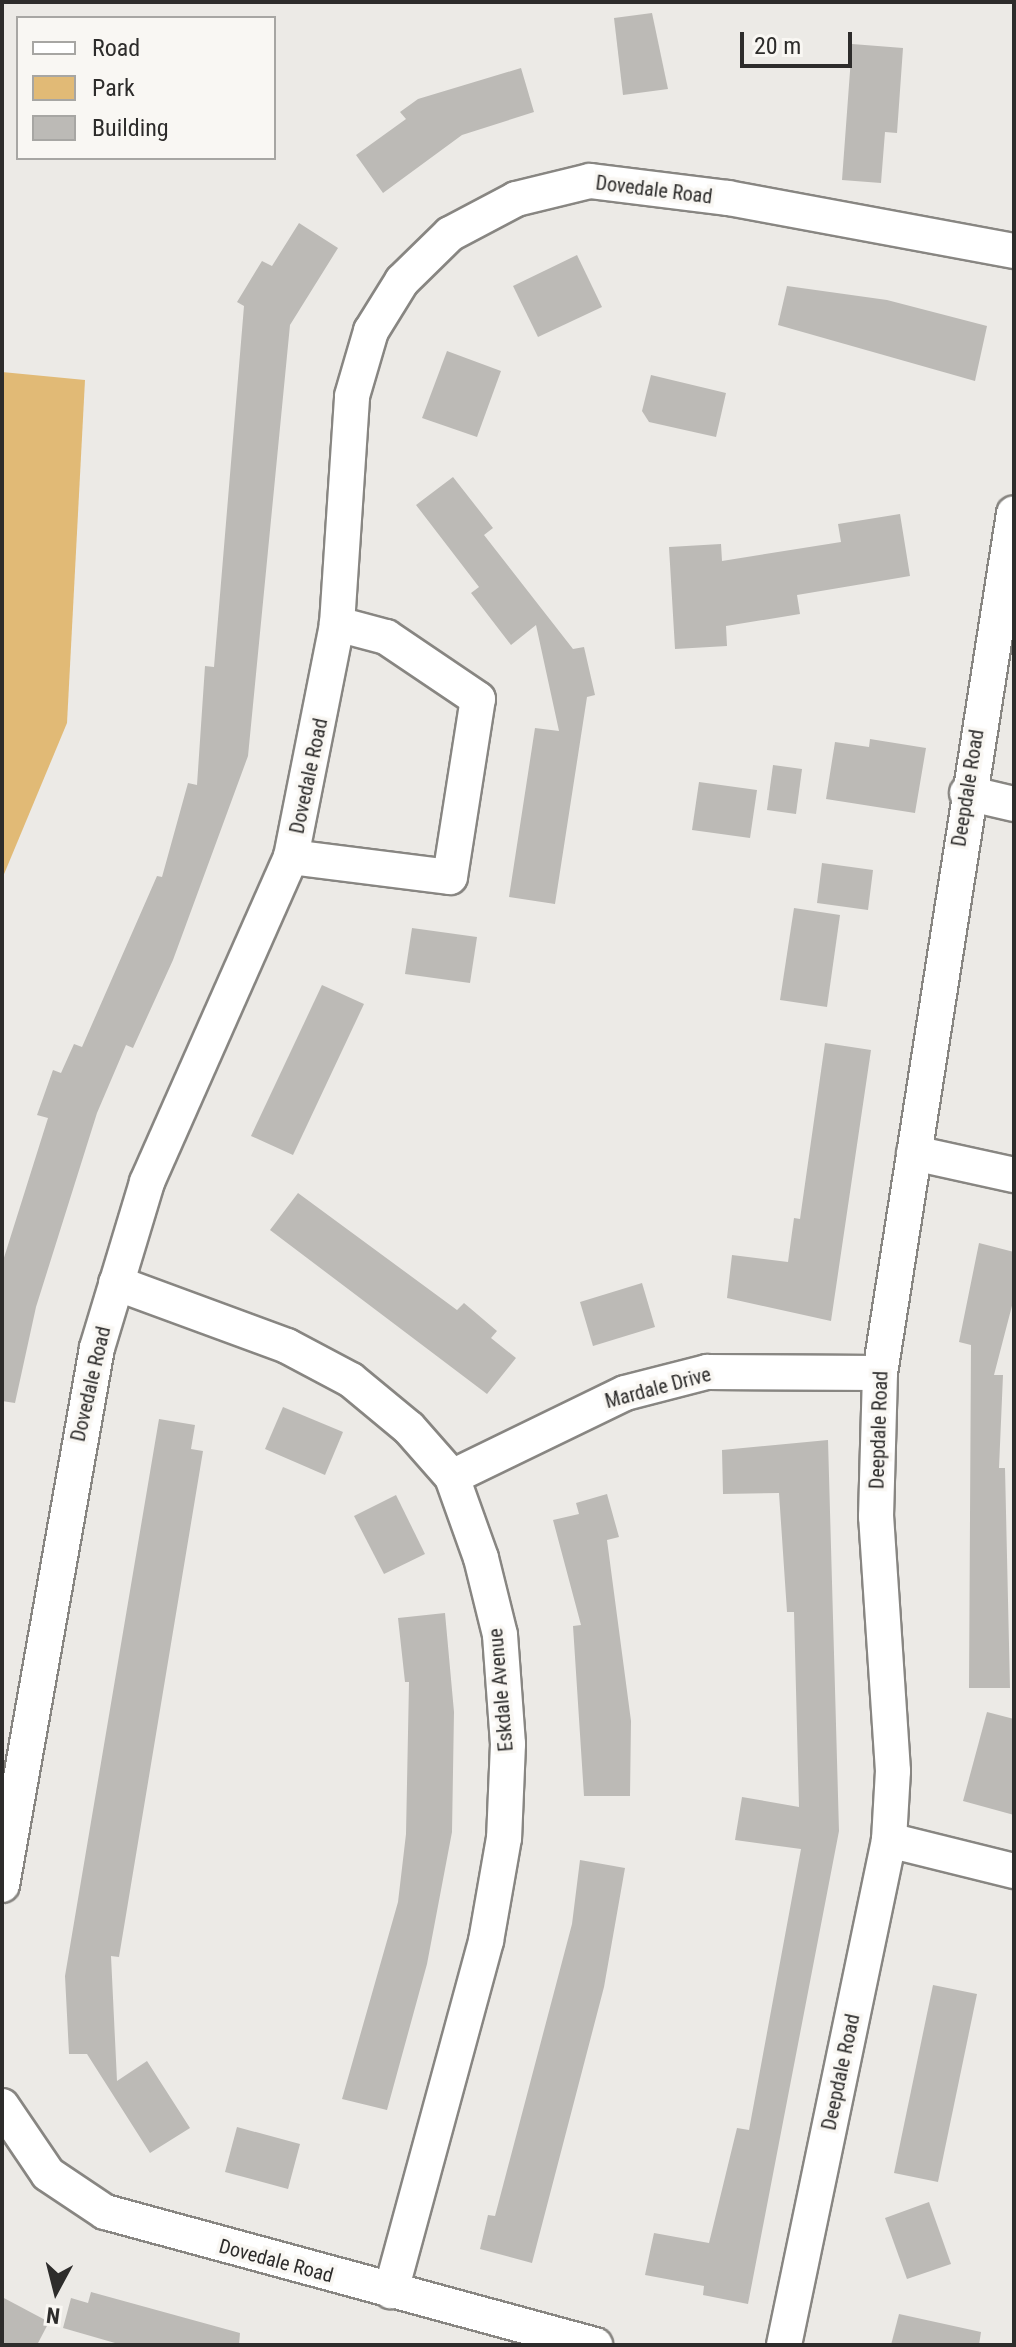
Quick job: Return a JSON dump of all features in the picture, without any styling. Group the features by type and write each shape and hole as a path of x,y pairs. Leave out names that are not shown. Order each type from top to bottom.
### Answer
{"street":[{"name":"Dovedale Road","path":"2,1885 81,1419 116,1283 189,1081 291,857 337,624 352,396 371,331 402,281 450,234 516,199 590,181 728,198 1014,251"},
{"name":"Deepdale Road","path":"784,2345 889,1840 893,1771 876,1517 880,1373 967,793 1014,513"},
{"path":"291,857 450,877 478,699 386,637 337,624"},
{"path":"967,793 1014,804"},
{"path":"914,1153 1014,1175"},
{"name":"Eskdale Avenue","path":"116,1283 287,1346 351,1380 409,1428 452,1477 500,1635 508,1744 504,1838 486,1941 391,2291"},
{"name":"Mardale Drive","path":"452,1477 625,1393 707,1372 880,1373"},
{"path":"889,1840 1014,1871"},
{"name":"Dovedale Road","path":"2,2106 48,2174 105,2212 595,2345"}],"green space":[{"path":"2,372 85,380 67,723 2,879"}],"building":[{"path":"652,13 668,89 623,95 614,18"},
{"path":"852,44 903,48 897,133 885,132 881,183 842,180"},
{"path":"521,68 534,112 462,135 383,193 356,155 406,119 400,112 418,99"},
{"path":"299,223 338,248 290,325 248,756 173,960 133,1048 126,1045 97,1113 36,1307 15,1403 2,1401 2,1264 48,1118 37,1115 53,1070 61,1073 74,1044 82,1047 157,876 162,877 188,783 197,785 205,666 214,667 244,306 237,302 262,261 272,266"},
{"path":"577,255 602,307 538,337 513,286"},
{"path":"787,286 887,300 987,326 975,381 778,325"},
{"path":"447,351 501,371 477,437 422,418"},
{"path":"651,375 726,393 716,437 649,422 642,411"},
{"path":"453,477 493,528 484,535 573,649 584,647 595,695 587,697 555,904 509,897 535,728 559,731 536,625 511,645 471,593 479,587 416,505"},
{"path":"900,514 910,576 797,595 800,614 726,626 727,646 675,649 669,547 721,544 722,561 841,542 838,524"},
{"path":"870,739 926,748 915,813 826,799 835,742 869,747"},
{"path":"773,765 802,769 796,814 767,810"},
{"path":"699,782 757,790 750,838 692,830"},
{"path":"822,863 873,870 868,910 817,903"},
{"path":"794,908 840,915 827,1007 780,1000"},
{"path":"412,928 477,937 470,983 405,974"},
{"path":"322,985 364,1004 293,1155 251,1136"},
{"path":"825,1043 871,1050 831,1321 727,1298 732,1255 788,1262 794,1218 800,1219"},
{"path":"298,1193 457,1310 464,1303 497,1331 491,1338 516,1358 487,1394 270,1230"},
{"path":"979,1243 1014,1252 1014,1298 994,1375 1003,1375 999,1468 1005,1468 1010,1688 969,1688 971,1345 959,1342"},
{"path":"642,1283 655,1327 593,1346 580,1302"},
{"path":"283,1407 343,1432 325,1475 265,1449"},
{"path":"159,1419 195,1425 191,1449 203,1451 119,1957 111,1956 117,2081 147,2061 190,2128 150,2153 87,2054 69,2054 65,1976"},
{"path":"828,1440 839,1831 748,2304 703,2295 704,2286 645,2275 654,2233 709,2243 737,2128 749,2130 801,1849 735,1840 742,1797 799,1807 794,1612 787,1612 779,1493 723,1494 722,1450"},
{"path":"607,1494 619,1537 607,1540 631,1721 630,1796 584,1796 573,1626 581,1625 553,1520 579,1514 576,1503"},
{"path":"396,1495 425,1554 384,1574 354,1516"},
{"path":"445,1613 454,1712 452,1832 427,1964 387,2110 342,2099 398,1902 406,1834 409,1682 405,1682 398,1618"},
{"path":"987,1712 1014,1719 1014,1815 963,1801"},
{"path":"580,1860 625,1868 604,1987 532,2263 480,2249 488,2215 495,2216 572,1924"},
{"path":"933,1985 977,1994 938,2182 894,2173"},
{"path":"237,2127 300,2144 288,2189 225,2172"},
{"path":"929,2202 951,2264 907,2279 885,2218"},
{"path":"91,2292 240,2333 239,2345 122,2345 63,2328 71,2298 88,2303"},
{"path":"2,2297 49,2322 37,2345 2,2345"},
{"path":"899,2314 981,2332 979,2345 891,2345"}]}
